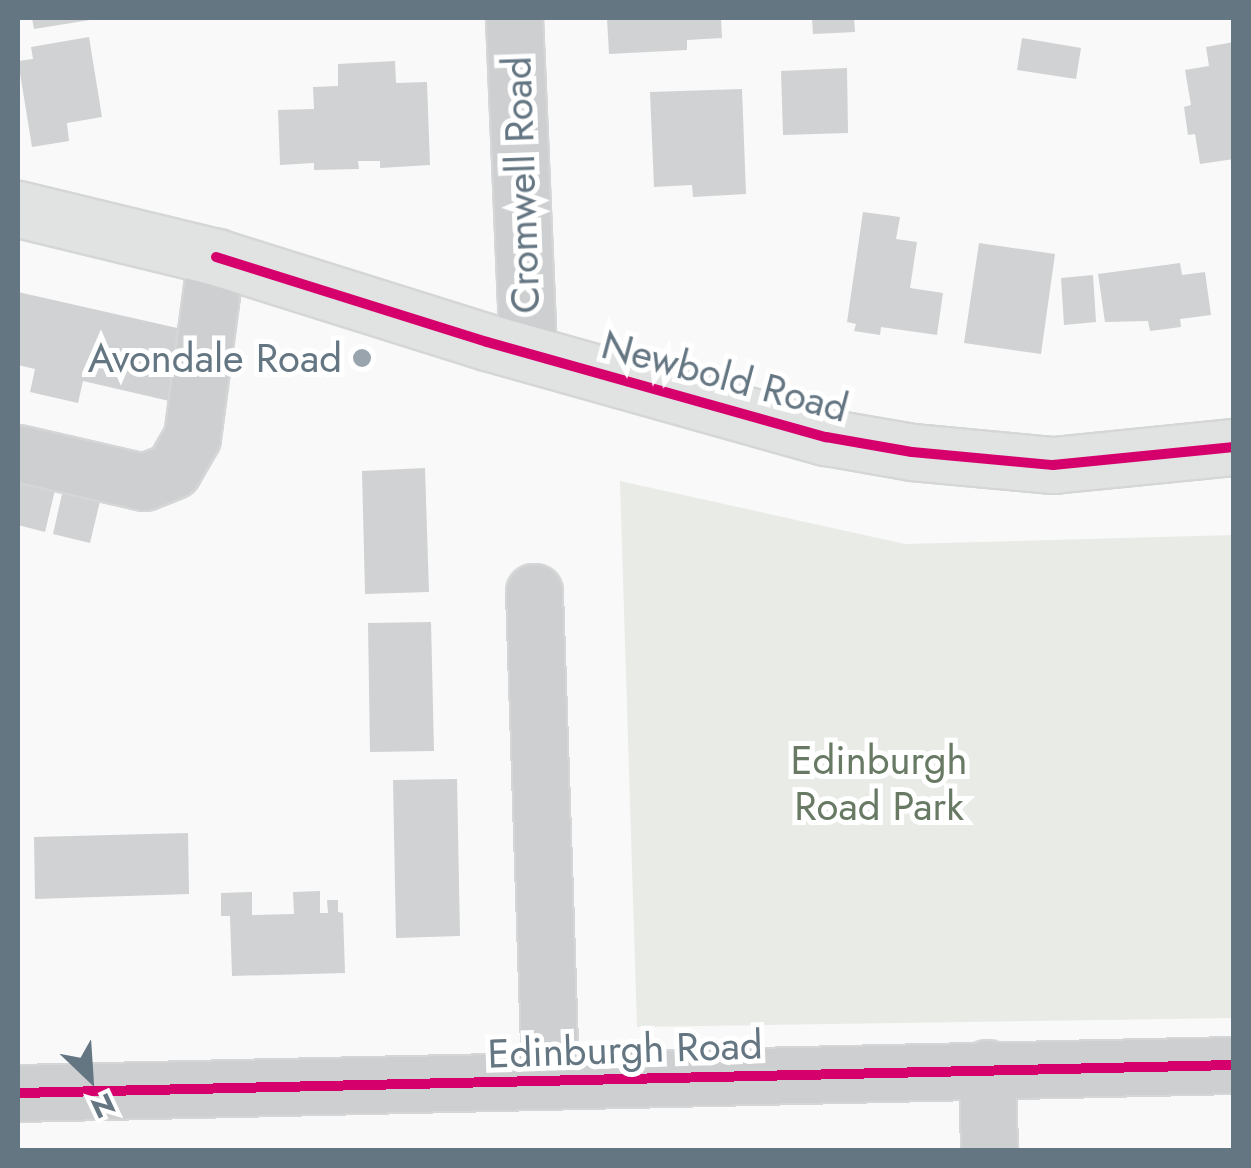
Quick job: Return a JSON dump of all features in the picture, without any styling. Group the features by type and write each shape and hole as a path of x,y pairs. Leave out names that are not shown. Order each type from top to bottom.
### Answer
{"main road":[{"name":"Newbold Road","path":"18,209 216,257 528,353 826,437 912,452 1053,465 1234,447"}],"street":[{"name":"Cromwell Road","path":"514,18 528,353"},
{"path":"18,454 144,482 173,470 192,437 216,257"},
{"name":"Edinburgh Road","path":"534,592 550,1081"},
{"name":"Edinburgh Road","path":"18,1093 1234,1065"},
{"path":"987,1068 989,1150"}],"green space":[{"name":"Edinburgh Road Park","path":"620,481 905,544 1233,535 1233,1018 637,1027"}],"building":[{"path":"32,18 90,18 90,20 34,29"},
{"path":"607,18 721,18 722,38 687,40 687,50 609,54"},
{"path":"812,18 854,18 855,32 813,34"},
{"path":"89,37 102,117 67,123 69,141 32,147 18,61 33,59 31,47"},
{"path":"1022,38 1081,48 1076,79 1017,70"},
{"path":"1234,42 1234,159 1200,164 1195,134 1188,135 1184,107 1191,105 1185,70 1209,66 1206,47"},
{"path":"395,61 396,83 427,82 430,165 380,168 380,161 358,161 359,169 314,170 314,163 280,165 278,110 314,109 313,87 338,86 338,64"},
{"path":"847,68 848,133 783,135 781,71"},
{"path":"742,89 746,194 693,197 692,185 654,187 650,92"},
{"path":"863,212 900,217 896,239 917,242 910,288 943,293 937,335 881,327 880,335 854,331 856,324 847,322"},
{"path":"979,243 1055,254 1041,354 964,343"},
{"path":"1180,263 1182,275 1205,272 1211,315 1180,319 1181,327 1150,331 1148,321 1105,322 1098,274"},
{"path":"1093,275 1096,322 1064,325 1061,278"},
{"path":"18,292 195,332 178,403 83,381 78,403 30,392 35,369 18,365"},
{"path":"425,468 429,592 365,594 362,471"},
{"path":"18,482 55,490 45,532 18,525"},
{"path":"62,494 100,501 90,543 53,534"},
{"path":"431,622 434,751 370,752 368,623"},
{"path":"457,779 460,936 396,938 393,780"},
{"path":"188,833 189,894 35,899 34,837"},
{"path":"320,891 320,913 328,913 327,900 338,900 338,912 343,913 345,973 232,976 230,916 221,916 221,893 252,892 252,915 294,914 293,892"}],"cycle path":[{"path":"216,257 487,342 826,437 912,452 1053,465 1234,447"},
{"path":"18,1093 1234,1065"}],"place":[{"name":"Avondale Road","path":"362,358"}]}
